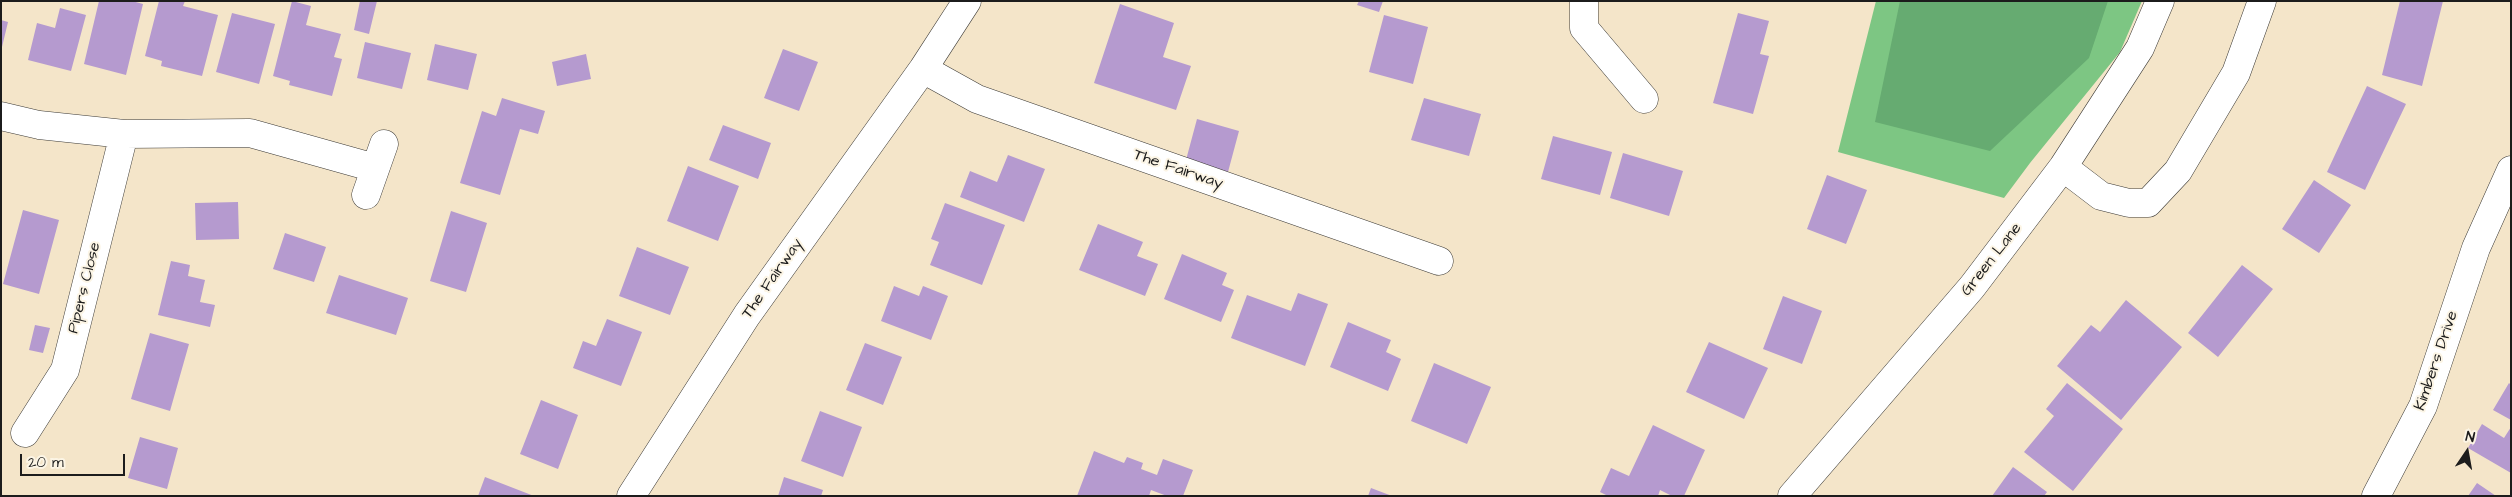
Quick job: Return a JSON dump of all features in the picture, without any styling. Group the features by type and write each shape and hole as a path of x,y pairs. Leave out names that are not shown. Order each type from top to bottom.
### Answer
{"street":[{"name":"The Fairway","path":"631,496 747,315 923,69 967,1"},
{"path":"1584,1 1584,28 1644,99"},
{"name":"Green Lane","path":"1792,496 1972,287 2063,167 2140,48 2160,1"},
{"path":"2063,167 2101,196 2129,203 2148,203 2178,171 2236,73 2262,1"},
{"name":"The Fairway","path":"923,69 977,99 1439,261"},
{"path":"1,116 38,125 124,134 250,133 379,156 366,195"},
{"name":"Pipers Close","path":"25,433 65,370 124,134"},
{"name":"Kimbers Drive","path":"2376,496 2424,406 2476,248 2511,170"}],"green space":[{"path":"1876,1 2142,1 2120,52 2004,198 1838,152"},
{"path":"1900,1 2108,1 2089,58 1990,151 1875,122"}],"building":[{"path":"99,1 132,1 143,4 126,75 84,64"},
{"path":"159,1 185,1 183,6 218,15 202,76 161,66 162,61 145,56"},
{"path":"292,1 311,6 306,25 341,34 334,57 342,59 332,96 289,85 290,81 273,76"},
{"path":"360,1 377,1 369,34 354,30"},
{"path":"1359,1 1383,1 1379,12 1357,5"},
{"path":"2400,1 2443,1 2422,86 2382,75"},
{"path":"1120,4 1174,23 1163,57 1191,66 1176,110 1094,83"},
{"path":"60,8 86,15 71,71 28,60 37,23 55,28"},
{"path":"232,13 275,24 259,84 216,72"},
{"path":"1738,13 1769,21 1760,54 1769,56 1753,114 1713,103"},
{"path":"1384,15 1428,27 1413,84 1369,72"},
{"path":"1,20 8,22 2,47 1,47"},
{"path":"365,42 411,53 402,89 357,78"},
{"path":"435,44 477,54 468,90 427,80"},
{"path":"783,49 818,62 799,111 764,98"},
{"path":"586,54 591,79 557,86 552,62"},
{"path":"2367,86 2406,104 2365,190 2327,172"},
{"path":"502,98 545,111 538,134 520,129 500,195 460,183 482,111 496,116"},
{"path":"1424,98 1481,114 1469,156 1411,140"},
{"path":"1197,119 1239,131 1228,172 1186,160"},
{"path":"723,125 771,143 758,179 709,160"},
{"path":"1553,136 1612,152 1600,195 1541,179"},
{"path":"1623,153 1683,171 1669,216 1610,198"},
{"path":"1008,155 1045,169 1024,222 960,197 970,171 997,182"},
{"path":"688,166 739,186 718,241 667,221"},
{"path":"1827,175 1867,190 1846,244 1807,229"},
{"path":"2314,180 2351,205 2319,253 2282,229"},
{"path":"238,202 239,239 196,240 195,203"},
{"path":"945,203 1005,225 982,285 930,265 939,242 931,239"},
{"path":"23,210 59,220 39,294 3,284"},
{"path":"451,211 487,223 466,292 430,281"},
{"path":"1098,224 1143,242 1137,256 1158,264 1145,296 1079,270"},
{"path":"285,233 326,247 314,282 273,269"},
{"path":"637,247 689,267 670,315 619,296"},
{"path":"1182,254 1227,273 1222,285 1234,290 1221,322 1164,299"},
{"path":"171,261 190,265 188,276 205,280 200,302 215,305 210,327 158,315"},
{"path":"2242,265 2273,289 2218,357 2188,333"},
{"path":"339,275 408,298 396,335 326,313"},
{"path":"894,286 919,296 923,286 948,296 931,340 881,321"},
{"path":"1298,293 1328,304 1305,366 1231,338 1247,295 1291,311"},
{"path":"1783,296 1822,311 1802,364 1763,349"},
{"path":"2126,300 2182,347 2121,420 2057,366 2091,325 2100,332"},
{"path":"607,319 642,332 621,386 573,368 583,341 596,346"},
{"path":"1348,322 1391,340 1386,352 1401,359 1388,391 1330,367"},
{"path":"35,325 50,328 43,353 29,350"},
{"path":"150,333 189,344 170,411 131,399"},
{"path":"1709,342 1768,368 1744,419 1686,392"},
{"path":"865,343 902,357 883,405 846,390"},
{"path":"1434,363 1491,387 1467,444 1411,421"},
{"path":"2067,383 2123,429 2073,491 2024,452 2054,416 2046,409"},
{"path":"2509,383 2511,385 2511,420 2493,410"},
{"path":"541,400 578,415 558,469 520,454"},
{"path":"820,411 862,427 843,477 801,461"},
{"path":"2482,424 2504,438 2511,427 2511,473 2468,448"},
{"path":"1653,425 1705,450 1684,496 1672,496 1660,490 1658,496 1608,496 1600,492 1611,468 1629,476"},
{"path":"140,437 178,448 167,489 128,478"},
{"path":"1094,451 1124,463 1127,457 1143,463 1141,469 1157,475 1163,459 1193,470 1183,496 1167,496 1151,490 1149,496 1077,496"},
{"path":"2013,467 2047,492 2044,496 1992,496"},
{"path":"485,477 534,496 478,496"},
{"path":"784,477 823,490 821,496 778,496"},
{"path":"2477,483 2496,496 2468,496"},
{"path":"1371,488 1392,496 1368,496"}]}
